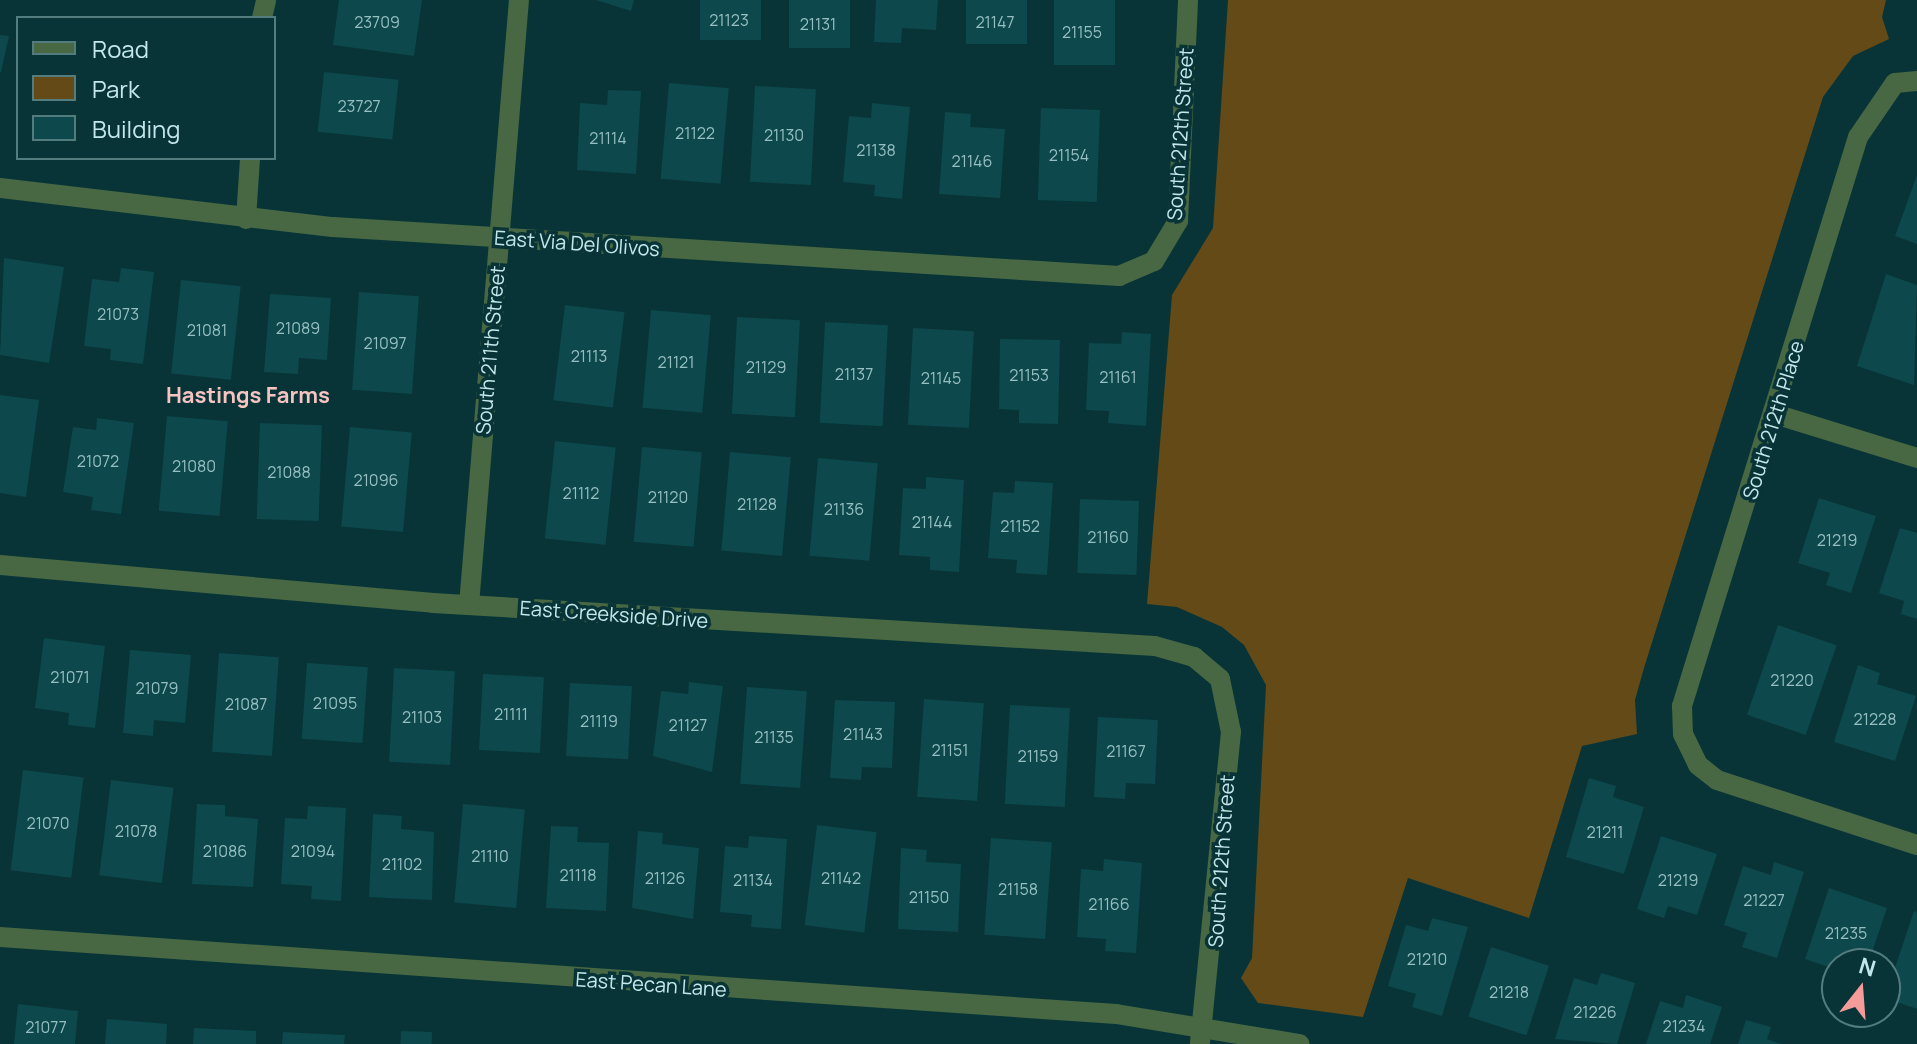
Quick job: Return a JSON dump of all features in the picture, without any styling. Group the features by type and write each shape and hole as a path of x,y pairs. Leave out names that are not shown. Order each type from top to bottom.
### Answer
{"street":[{"name":"South 211th Street","path":"469,605 519,0"},
{"name":"South 212th Street","path":"1154,261 1178,221 1188,0"},
{"name":"South 212th Place","path":"1917,81 1895,83 1858,137 1775,414 1682,706 1683,734 1698,765 1749,792 1917,845"},
{"path":"246,219 250,160"},
{"name":"East Via Del Olivos","path":"0,188 246,219 499,238 1105,275 1154,261"},
{"path":"1775,414 1917,458"},
{"name":"East Creekside Drive","path":"0,565 469,605 1155,646 1194,657 1220,679"},
{"name":"South 212th Street","path":"1202,1034 1231,732 1220,679"},
{"name":"East Pecan Lane","path":"0,937 1300,1044"}],"green space":[{"path":"1228,0 1886,0 1882,17 1889,39 1853,56 1823,97 1644,668 1635,700 1637,734 1582,746 1529,918 1408,878 1363,1017 1258,1003 1241,978 1252,958 1266,685 1244,645 1222,627 1177,607 1147,604 1172,295 1213,228"}],"building":[{"path":"339,0 422,0 414,56 333,45"},
{"path":"596,0 634,0 631,11"},
{"path":"700,0 761,0 761,40 700,40"},
{"path":"789,0 850,0 850,48 789,48"},
{"path":"876,0 938,0 936,30 902,28 901,43 874,42"},
{"path":"966,0 1027,0 1027,44 966,44"},
{"path":"1054,0 1115,0 1115,65 1054,65"},
{"path":"0,35 9,36 1,72 0,72"},
{"path":"324,72 399,80 392,140 318,132"},
{"path":"669,83 729,88 720,184 661,179"},
{"path":"755,86 816,89 811,185 750,182"},
{"path":"608,90 641,91 636,174 577,170 580,103 607,105"},
{"path":"872,103 910,107 902,199 874,196 875,185 843,182 849,116 871,118"},
{"path":"1041,108 1100,110 1097,202 1038,200"},
{"path":"945,112 971,114 970,127 1005,129 1000,198 939,194"},
{"path":"1917,175 1917,244 1895,236"},
{"path":"4,258 64,267 49,363 0,355"},
{"path":"121,268 154,272 143,364 110,360 111,349 84,346 92,279 119,282"},
{"path":"1886,274 1917,285 1914,385 1857,366"},
{"path":"181,280 241,286 231,380 171,373"},
{"path":"359,292 419,296 412,394 352,390"},
{"path":"270,294 331,298 327,360 299,358 298,374 264,372"},
{"path":"565,305 625,312 613,408 553,400"},
{"path":"651,310 711,315 702,413 642,408"},
{"path":"737,317 800,320 795,417 732,414"},
{"path":"825,322 888,325 883,426 820,423"},
{"path":"913,328 974,331 969,428 908,425"},
{"path":"1122,332 1151,334 1146,426 1108,423 1109,411 1086,410 1089,343 1121,344"},
{"path":"1000,339 1060,340 1058,424 1019,423 1019,410 999,409"},
{"path":"0,395 39,400 26,497 0,493"},
{"path":"167,416 228,421 219,516 159,511"},
{"path":"97,418 134,423 121,514 91,510 93,497 63,492 73,427 96,430"},
{"path":"260,423 322,425 319,521 257,519"},
{"path":"350,427 412,432 403,532 341,527"},
{"path":"555,441 616,447 605,545 545,538"},
{"path":"642,447 702,452 693,547 634,542"},
{"path":"730,452 791,457 782,556 721,551"},
{"path":"818,458 878,463 869,561 809,556"},
{"path":"926,477 964,480 959,572 930,570 930,557 899,555 903,488 926,489"},
{"path":"1015,481 1053,483 1047,575 1016,573 1017,560 988,558 993,492 1014,493"},
{"path":"1819,498 1876,516 1851,593 1826,585 1830,573 1798,563"},
{"path":"1080,499 1139,501 1136,575 1077,573"},
{"path":"1900,528 1917,533 1917,619 1901,614 1904,601 1879,593"},
{"path":"1778,625 1837,645 1806,735 1747,715"},
{"path":"44,638 105,646 95,728 68,725 69,713 35,708"},
{"path":"130,650 191,655 185,723 154,720 153,736 123,733"},
{"path":"219,653 279,657 272,756 212,752"},
{"path":"307,663 368,667 363,743 302,739"},
{"path":"1858,665 1880,673 1877,684 1916,696 1895,761 1834,742"},
{"path":"394,668 455,671 450,765 389,762"},
{"path":"483,674 544,677 540,753 479,750"},
{"path":"689,682 723,686 712,772 653,756 661,691 688,694"},
{"path":"570,683 632,686 628,759 566,756"},
{"path":"747,687 807,691 800,788 740,784"},
{"path":"924,699 984,703 977,801 917,797"},
{"path":"835,700 895,702 892,768 862,767 861,780 830,778"},
{"path":"1010,705 1070,708 1065,807 1005,804"},
{"path":"1098,717 1158,720 1155,784 1126,783 1125,799 1094,797"},
{"path":"23,770 84,777 71,878 11,870"},
{"path":"1589,778 1616,786 1613,797 1644,807 1624,874 1566,857"},
{"path":"111,780 174,788 162,883 99,875"},
{"path":"197,804 225,805 225,816 258,819 253,887 192,884"},
{"path":"463,804 525,809 516,908 454,903"},
{"path":"308,806 346,808 341,901 311,899 312,886 281,884 285,818 307,819"},
{"path":"373,814 402,816 401,829 434,832 432,900 369,897"},
{"path":"817,825 877,832 864,933 805,925"},
{"path":"551,826 578,827 577,842 609,843 606,911 546,908"},
{"path":"638,831 663,833 662,844 699,848 693,919 632,908"},
{"path":"749,836 787,839 781,929 751,927 752,915 720,912 725,846 748,848"},
{"path":"1661,836 1717,854 1697,915 1668,906 1664,918 1637,909"},
{"path":"991,838 1052,842 1045,939 984,935"},
{"path":"901,848 927,850 926,862 961,864 958,932 898,929"},
{"path":"1104,859 1142,863 1136,953 1105,951 1106,939 1077,937 1081,869 1103,871"},
{"path":"1774,862 1804,872 1777,958 1742,947 1747,933 1724,925 1743,866 1771,875"},
{"path":"1829,888 1887,908 1873,948 1821,948 1821,964 1805,959"},
{"path":"1914,911 1917,912 1917,1009 1901,1004 1901,950"},
{"path":"1432,918 1468,927 1442,1016 1412,1007 1416,994 1388,986 1406,925 1428,931"},
{"path":"1491,947 1549,966 1526,1035 1468,1016"},
{"path":"1601,973 1635,983 1617,1044 1555,1039 1574,978 1597,985"},
{"path":"1686,995 1722,1007 1710,1044 1646,1044 1660,1001 1683,1008"},
{"path":"18,1004 78,1011 75,1044 14,1044"},
{"path":"107,1019 167,1024 166,1044 105,1044"},
{"path":"1746,1020 1771,1027 1767,1039 1781,1044 1738,1044"},
{"path":"194,1028 256,1031 256,1044 193,1044"},
{"path":"401,1031 432,1032 432,1044 401,1044"},
{"path":"283,1032 345,1035 344,1044 282,1044"}],"district":[{"name":"Hastings Farms","path":"248,396"}]}
